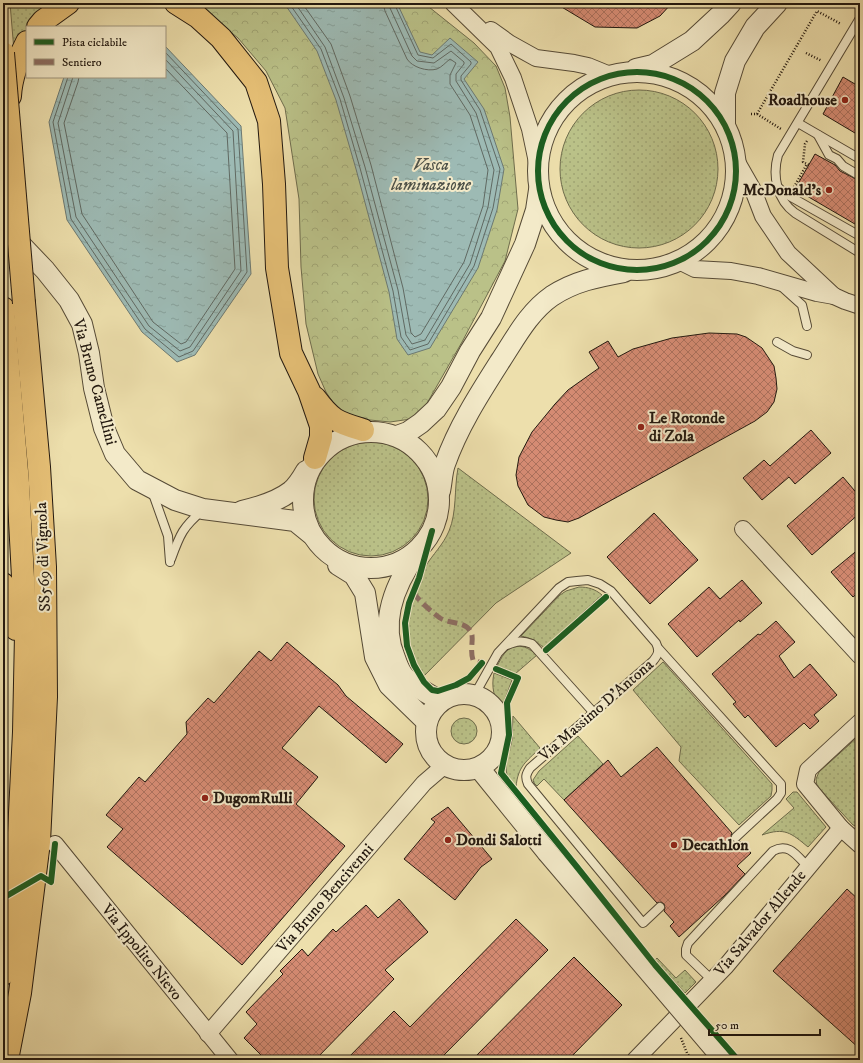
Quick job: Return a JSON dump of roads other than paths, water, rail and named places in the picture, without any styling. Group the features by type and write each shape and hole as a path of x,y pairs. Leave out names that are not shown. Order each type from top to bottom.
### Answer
{"highway":[{"path":"39,26 43,21 68,3"},
{"path":"176,3 198,18 221,38 256,82 270,122 277,268 291,352 309,391 321,426 321,437 313,461"},
{"path":"9,130 10,92 19,56 26,44"},
{"name":"SS569 di Vignola","path":"3,53 39,467 44,560 46,697 39,842 20,993 7,1060"},
{"name":"SS569 di Vignola","path":"3,317 18,483 26,634 24,732 18,853 3,974"},
{"path":"309,391 326,413 331,417 339,422 363,430"},
{"path":"3,584 15,621 24,732"}],"street":[{"path":"397,436 408,432 421,423 436,409 451,387 470,351 491,318 525,244 536,210 542,142 552,119 567,100 587,85 617,73 652,65 692,41 731,3"},
{"path":"725,124 725,93 735,61 755,27 777,3"},
{"path":"457,7 509,43 536,58 574,63 617,73 644,71 664,74 683,82 700,93 709,102 725,124 733,142 737,162 734,197 724,218 707,242 694,253 679,261 664,267 650,270 617,268 601,264 585,256 572,246 550,219 543,203 530,129 513,78 498,47 457,7"},
{"path":"737,162 753,190 763,216 788,253 834,296"},
{"name":"Via Bruno Camellini","path":"3,226 45,270 69,300 82,324 89,353 94,388 104,428 115,454 137,480 175,500 204,509 231,514 295,521 311,534"},
{"path":"679,261 695,269 731,271 758,276 834,296 860,306"},
{"path":"440,701 409,681 402,674 392,651 388,636 389,614 395,590 405,569 432,531 438,513 439,495 445,466 455,440 486,385 526,322 537,309 552,297 567,288 587,279 634,270"},
{"path":"427,722 389,684 375,657 365,593 354,575 332,561 311,534 304,516 302,502 304,483 313,461 333,442 363,430 378,431 397,436 413,445 426,459 435,476 439,495"},
{"name":"Via Bruno Camellini","path":"231,514 262,506 291,491 313,461"},
{"path":"743,529 860,656"},
{"path":"324,550 339,561 356,567 374,568 391,565 407,558 421,546"},
{"path":"462,693 475,694 486,699 495,707 503,729 502,741 497,752 489,761 479,768 467,770 456,769 445,765 437,759 431,751 427,742 427,722 432,711 440,701 451,695 462,693"},
{"path":"860,722 808,770 806,784 841,828 860,844"},
{"name":"Via Bruno Bencivenni","path":"208,1034 424,783 445,765"},
{"path":"479,768 547,852 724,1060"},
{"name":"Via Salvador Allende","path":"635,1060 726,966 841,828"},
{"name":"Via Ippolito Nievo","path":"55,844 230,1060"}],"lane":[{"path":"860,18 778,155 774,175 786,207 860,253"},
{"path":"798,123 860,159"},
{"path":"818,135 829,154 837,159 843,166 860,176"},
{"path":"778,187 784,193 860,236"},
{"path":"758,276 784,288 802,305 807,326"},
{"path":"777,342 793,351 807,355"},
{"path":"150,487 168,536 170,562 179,536 189,522 204,509"},
{"name":"Via Massimo D'Antona","path":"475,694 494,659 504,646 559,588 568,582 588,580 600,584 611,591 656,643 659,648 658,655 530,768 526,773 526,778 528,784 642,923 660,906"},
{"path":"504,646 516,641 524,641 532,644 594,712"},
{"path":"659,648 781,784 781,793 777,799 736,837"},
{"name":"Via Salvador Allende","path":"712,980 686,955 688,942 773,851 780,848 786,848 808,867"}],"water":[{"name":"Vasca laminazione","path":"284,3 397,3 420,52 432,55 450,38 478,62 464,79 484,109 504,169 497,210 478,268 430,348 408,355 397,339 389,292 336,100 317,51"},
{"path":"166,47 241,126 251,274 195,355 177,362 142,332 67,220 49,122 64,78 166,78"}],"place":[{"name":"Roadhouse","path":"845,100"},
{"name":"McDonald's","path":"829,190"},
{"name":"Le Rotonde di Zola","path":"641,427"},
{"name":"DugomRulli","path":"205,798"},
{"name":"Dondi Salotti","path":"448,840"},
{"name":"Decathlon","path":"674,845"}]}
